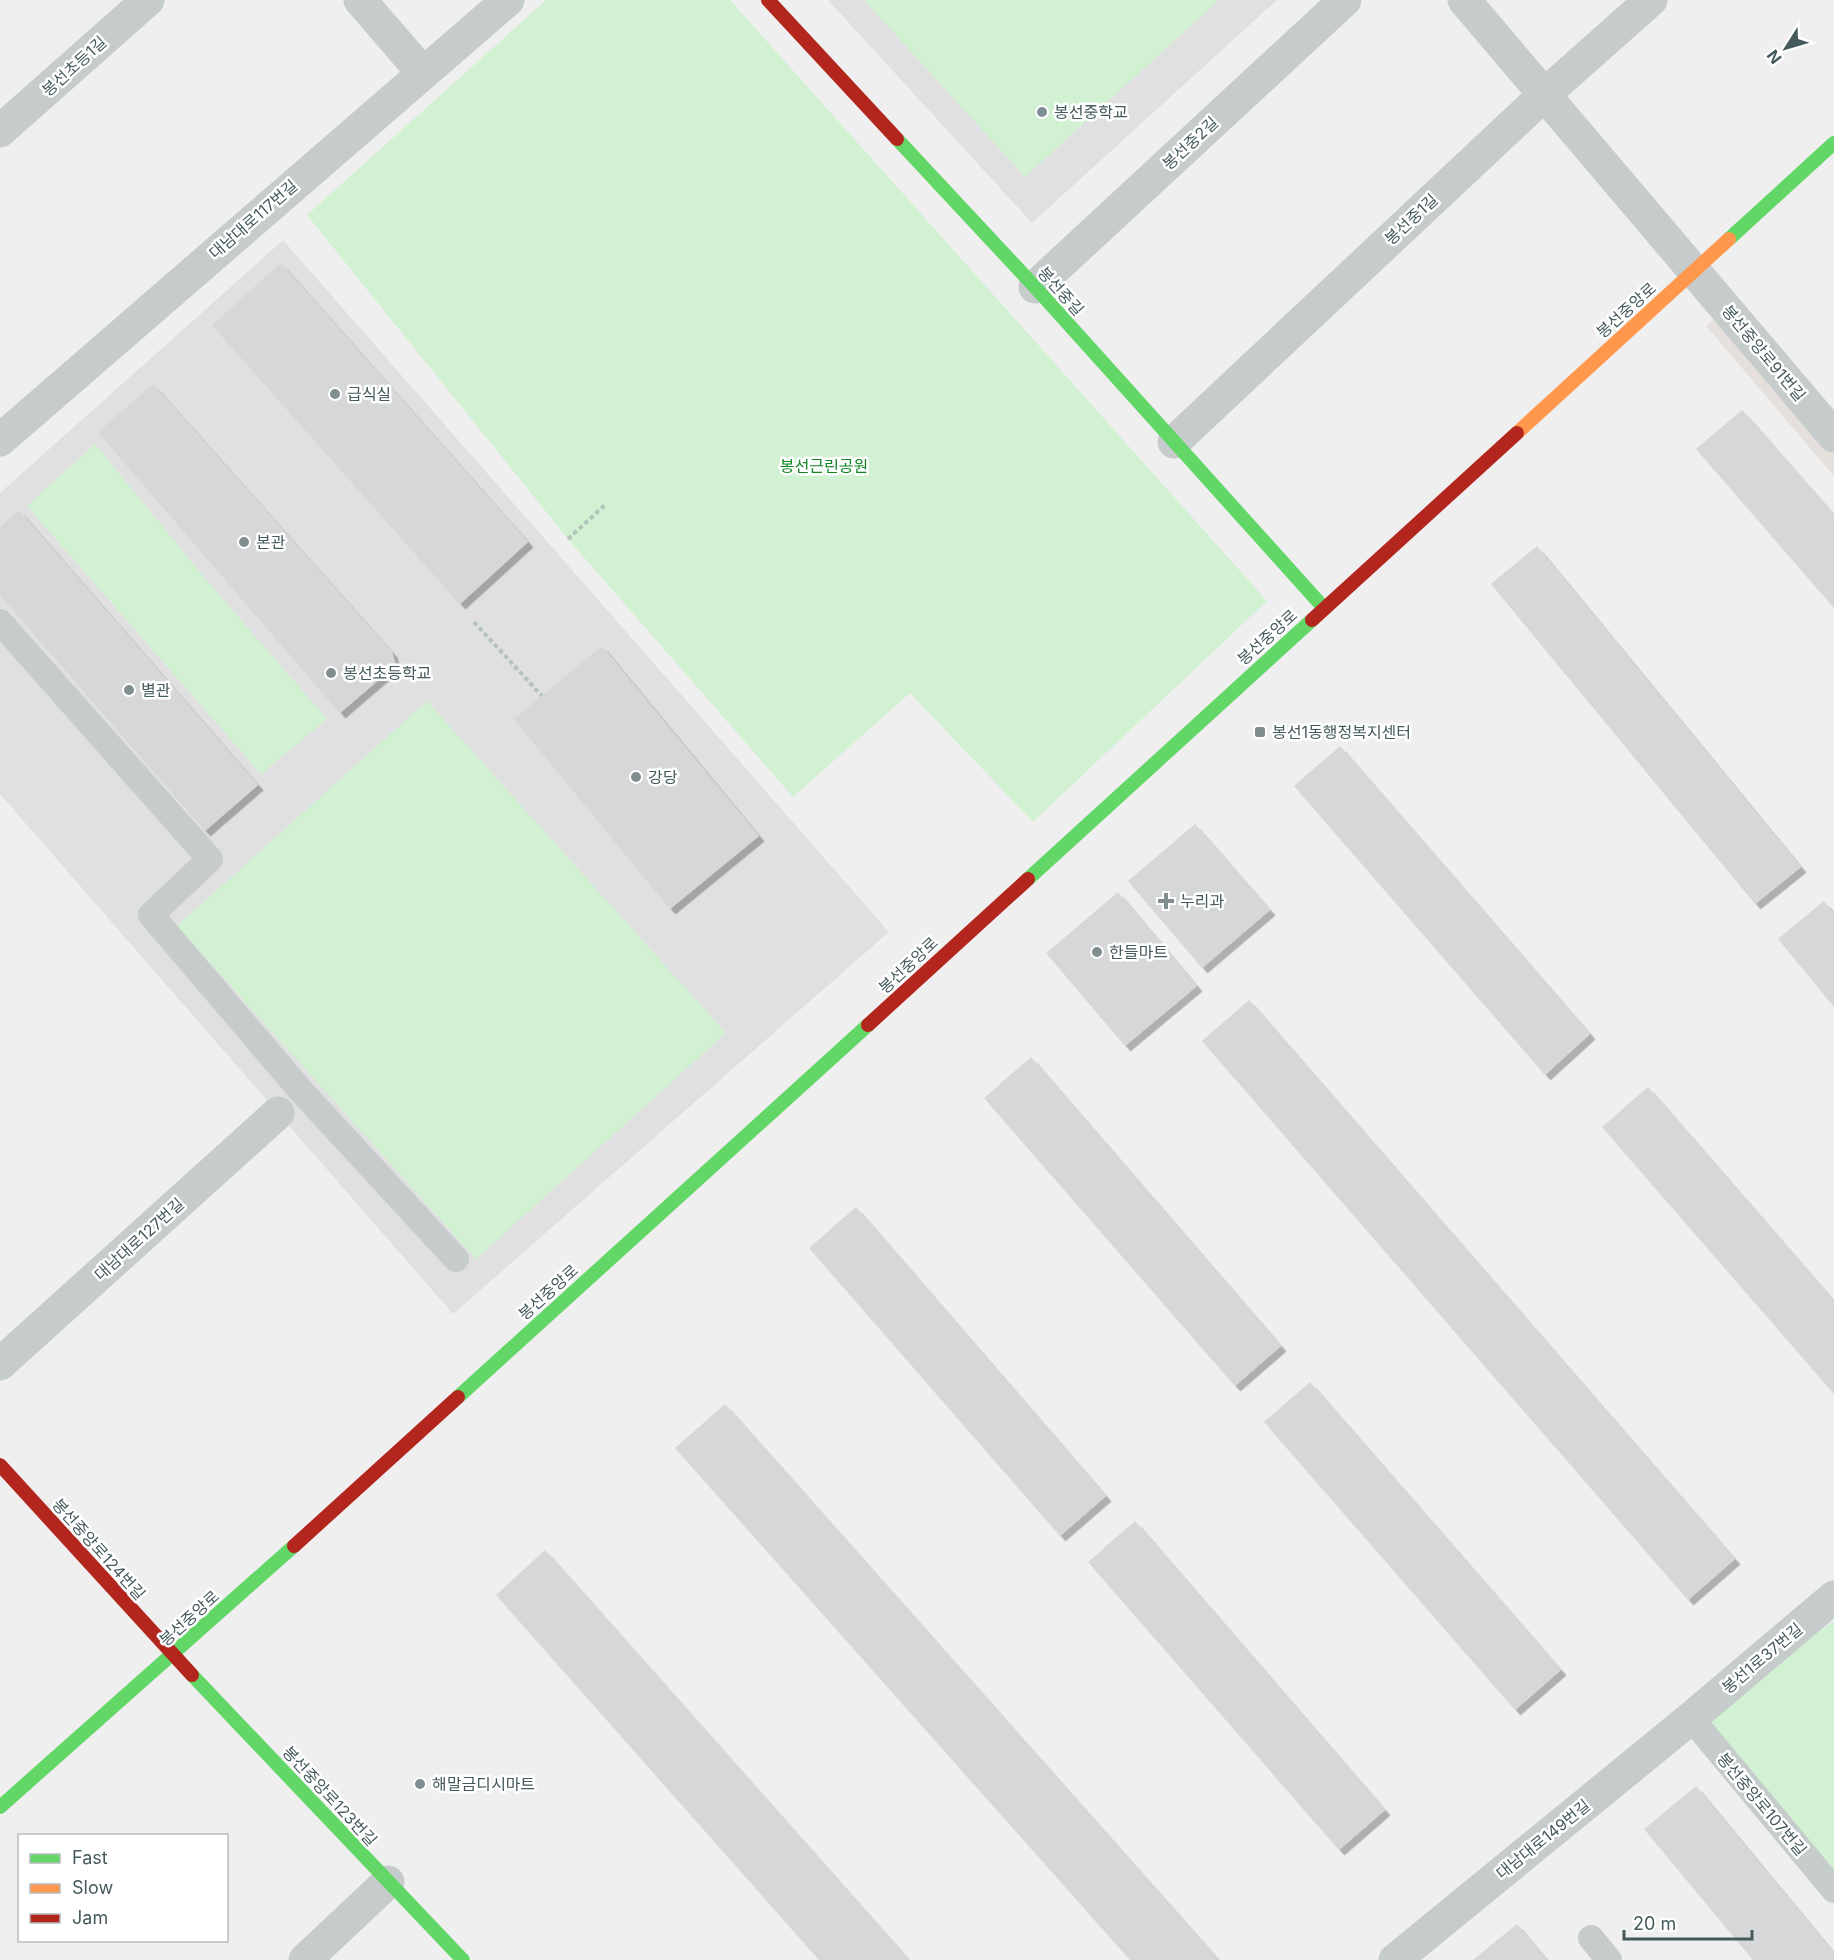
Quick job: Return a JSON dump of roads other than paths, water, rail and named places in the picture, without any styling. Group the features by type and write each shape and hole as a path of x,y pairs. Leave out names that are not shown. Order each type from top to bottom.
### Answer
{"street":[{"name":"봉선초등1길","path":"0,131 148,0"},
{"path":"360,0 423,74"},
{"name":"대남대로117번길","path":"0,440 508,0"},
{"name":"봉선중길","path":"768,0 1035,287 1324,608"},
{"name":"봉선중2길","path":"1035,287 1345,0"},
{"name":"봉선중앙로91번길","path":"1464,0 1834,436"},
{"name":"봉선중1길","path":"1174,442 1544,94 1651,0"},
{"name":"봉선중앙로","path":"0,1807 173,1655 806,1082 1834,143"},
{"name":"대남대로127번길","path":"0,1364 278,1113"},
{"name":"봉선중앙로124번길","path":"0,1465 173,1655"},
{"name":"봉선1로37번길","path":"1691,1718 1834,1597"},
{"name":"봉선중앙로123번길","path":"173,1655 463,1960"},
{"name":"대남대로149번길","path":"1395,1960 1691,1718"},
{"path":"305,1960 388,1882"}],"lane":[{"path":"0,621 210,859 151,915 302,1092 456,1259"},
{"path":"278,1113 302,1092"},
{"name":"봉선중앙로107번길","path":"1691,1718 1834,1890"},
{"path":"1591,1938 1609,1960"}],"place":[{"name":"봉선중학교","path":"1042,112"},
{"name":"급식실","path":"335,394"},
{"name":"본관","path":"244,542"},
{"name":"봉선초등학교","path":"331,673"},
{"name":"별관","path":"129,690"},
{"name":"봉선1동행정복지센터","path":"1260,732"},
{"name":"강당","path":"636,777"},
{"name":"누리과","path":"1166,901"},
{"name":"한들마트","path":"1097,952"},
{"name":"해말금디시마트","path":"420,1784"}],"park label":[{"name":"봉선근린공원","path":"824,466"}]}
